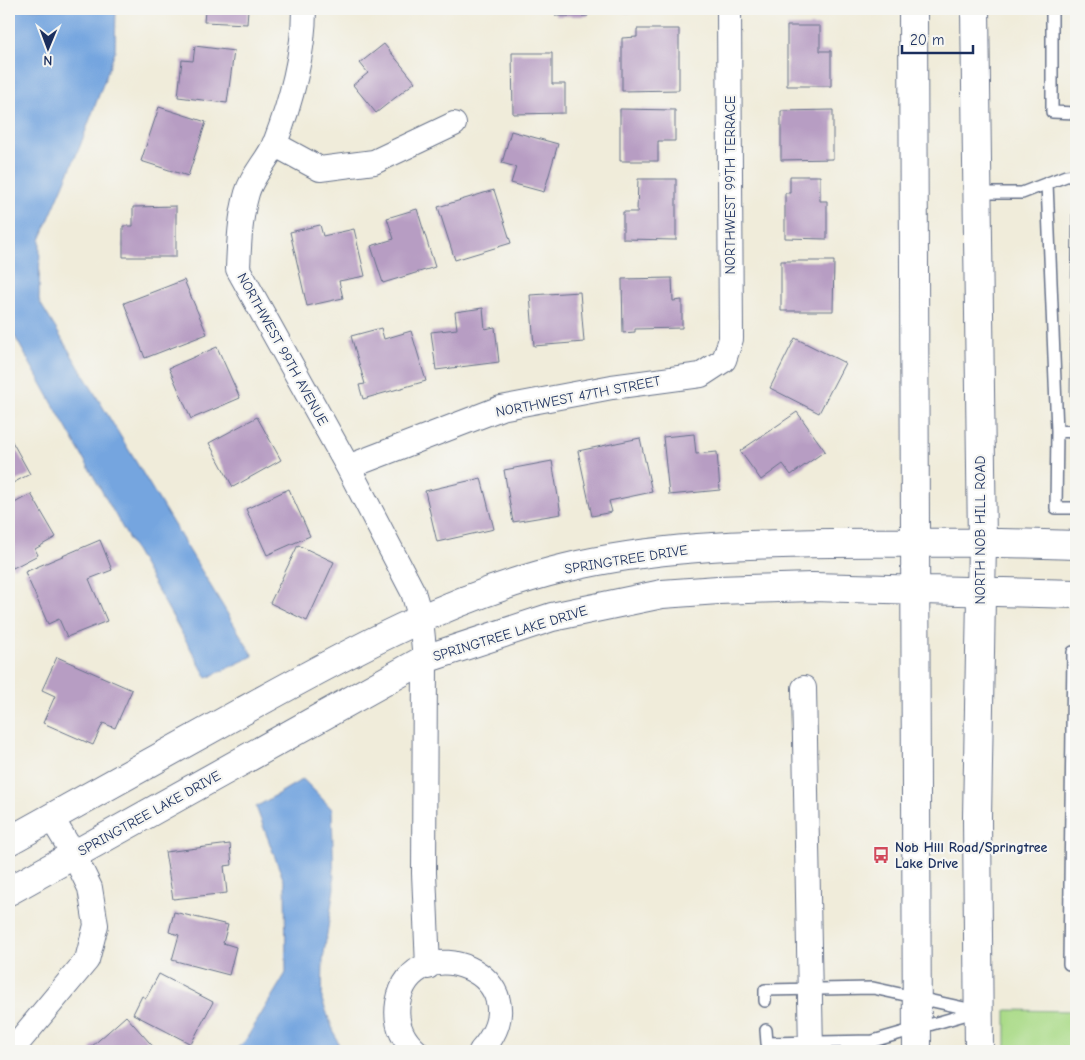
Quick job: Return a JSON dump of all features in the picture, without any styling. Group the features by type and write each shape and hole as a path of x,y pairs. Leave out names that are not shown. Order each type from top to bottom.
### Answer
{"street":[{"name":"NORTHWEST 99TH AVENUE","path":"304,9 304,23 292,84 274,144 247,192 240,233 238,269 348,467 413,592 421,618 425,659 424,873 428,967"},
{"name":"NORTHWEST 99TH TERRACE","path":"724,360 731,339 729,9"},
{"path":"912,9 916,542 916,1040"},
{"name":"NORTH NOB HILL ROAD","path":"975,9 982,542 977,818 979,1051"},
{"path":"274,144 320,169 374,162 454,124"},
{"name":"NORTHWEST 47TH STREET","path":"348,467 501,408 612,387 701,375 724,360"},
{"name":"SPRINGTREE DRIVE","path":"51,817 294,683 421,618 483,594 564,569 641,554 685,548 769,544 982,542 1076,545"},
{"name":"SPRINGTREE LAKE DRIVE","path":"9,891 425,659 552,617 662,594 718,590 812,587 1076,594"},
{"path":"804,688 811,1047"},
{"path":"9,841 51,817 74,855 90,888 96,924 87,960 11,1051"},
{"path":"416,1051 408,1044 400,1030 397,1013 400,997 407,983 419,971 435,964 452,962 469,966 483,976 493,990 498,1006 498,1023 492,1038 481,1051"}],"lane":[{"path":"1052,9 1052,112 1076,113"},
{"path":"978,193 1022,192 1066,176 1076,175"},
{"path":"1047,183 1057,431 1056,508 1076,508"},
{"path":"1057,431 1076,432"},
{"path":"1076,652 1073,652 1069,964 1076,964"},
{"path":"765,1001 765,990 874,988 979,1011"},
{"path":"766,1030 767,1043 811,1047 873,1040 916,1040 979,1011"}],"green space":[{"path":"1006,1010 1076,1011 1076,1051 1006,1051"}],"water":[{"path":"9,9 116,9 115,52 80,146 40,240 39,301 253,656 207,678 9,326"},
{"path":"303,779 332,809 334,888 323,960 322,1000 341,1051 234,1051 245,1041 286,973 285,884 256,807"}],"building":[{"path":"197,9 248,9 247,24 204,22 205,11"},
{"path":"359,9 398,9 397,14 359,12"},
{"path":"555,9 588,9 588,16 556,16"},
{"path":"625,9 668,9 668,12 625,13"},
{"path":"787,26 820,26 820,51 831,51 831,86 787,86"},
{"path":"637,29 679,29 679,90 622,91 622,38 637,37"},
{"path":"384,44 415,82 376,113 353,85 368,73 360,63"},
{"path":"195,46 234,51 227,103 178,97 182,60 193,61"},
{"path":"512,53 552,53 552,84 565,84 565,113 513,114"},
{"path":"159,107 206,122 188,176 141,161"},
{"path":"620,109 675,110 675,141 658,141 658,161 620,161"},
{"path":"833,110 833,159 781,160 781,111"},
{"path":"511,131 558,144 544,192 511,183 516,167 502,163"},
{"path":"790,176 820,176 820,201 827,201 827,239 785,238 785,193 790,193"},
{"path":"638,179 676,179 676,240 623,239 623,212 637,212"},
{"path":"494,190 511,243 455,260 438,207"},
{"path":"176,206 176,257 123,257 123,226 133,226 133,207"},
{"path":"417,209 435,267 383,283 371,246 394,239 387,218"},
{"path":"1072,214 1076,214 1076,396 1070,396"},
{"path":"320,225 323,236 354,229 365,276 339,281 343,298 307,306 290,232"},
{"path":"781,261 834,261 833,311 781,311"},
{"path":"672,278 673,301 682,300 682,328 635,329 635,332 623,333 622,279"},
{"path":"184,280 207,334 145,358 124,303"},
{"path":"580,292 584,342 534,346 530,295"},
{"path":"483,308 485,329 495,327 499,362 436,370 431,332 457,329 455,312"},
{"path":"381,328 384,339 411,331 426,381 363,399 359,385 365,384 351,336"},
{"path":"795,338 845,363 819,413 770,388"},
{"path":"217,347 240,398 191,419 169,368"},
{"path":"797,412 825,451 791,475 783,464 761,480 740,451"},
{"path":"257,417 281,460 233,487 209,443"},
{"path":"694,434 696,454 717,452 720,490 669,495 663,437"},
{"path":"9,436 30,474 9,485"},
{"path":"640,438 652,492 609,501 612,512 592,516 578,451"},
{"path":"552,461 561,514 513,522 504,470"},
{"path":"481,478 494,529 437,542 425,491"},
{"path":"289,489 310,536 267,555 246,509"},
{"path":"31,494 56,537 35,549 38,555 13,568 9,560 9,506"},
{"path":"100,540 112,570 89,579 107,621 67,637 59,619 48,624 25,572"},
{"path":"298,545 334,562 307,621 270,603"},
{"path":"57,657 132,690 115,728 103,723 93,745 43,723 55,696 42,690"},
{"path":"230,844 232,865 224,866 227,893 173,899 165,852"},
{"path":"174,912 228,925 223,943 236,947 229,975 172,960 179,935 169,932"},
{"path":"159,974 213,1002 191,1044 133,1014 142,996 146,998"},
{"path":"126,1016 157,1051 93,1051 90,1048"}],"place":[{"name":"Nob Hill Road/Springtree Lake Drive","path":"881,855"}]}
